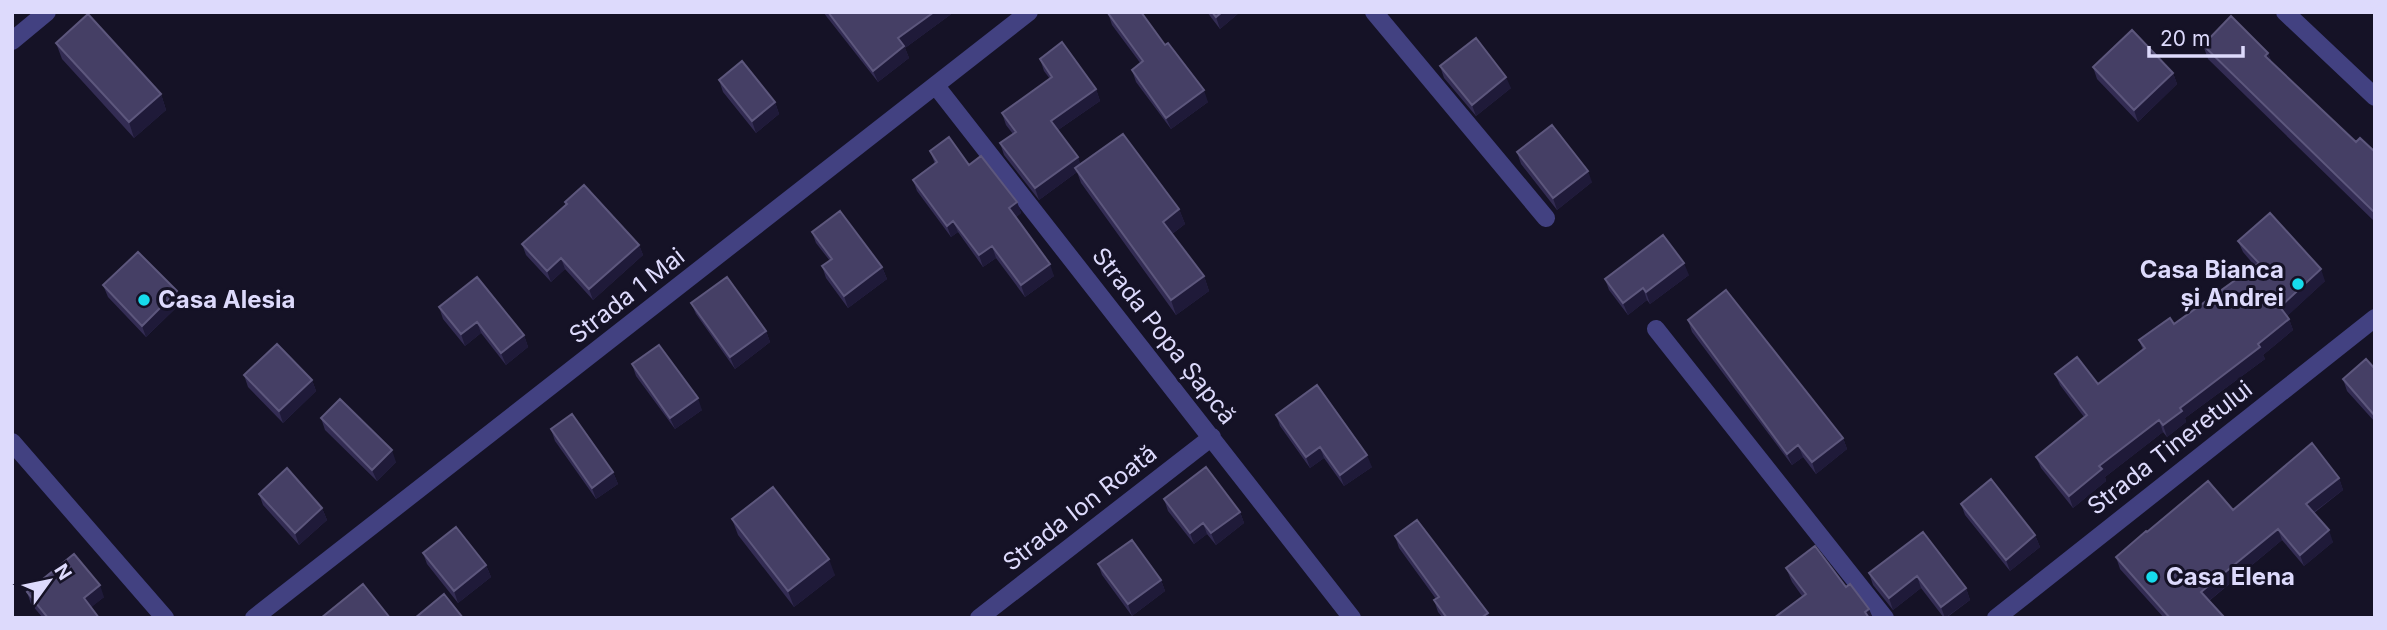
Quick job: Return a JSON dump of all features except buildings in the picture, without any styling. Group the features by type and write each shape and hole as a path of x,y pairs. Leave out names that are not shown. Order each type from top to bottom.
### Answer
{"street":[{"path":"12,41 47,12"},
{"name":"Strada 1 Mai","path":"254,618 1029,12"},
{"path":"1374,12 1546,218"},
{"path":"2285,12 2375,97"},
{"name":"Strada Popa Șapcă","path":"936,86 1352,618"},
{"name":"Strada Tineretului","path":"1996,618 2375,318"},
{"path":"1656,329 1885,618"},
{"name":"Strada Ion Roată","path":"979,618 1212,437"},
{"path":"12,442 165,618"}],"place":[{"name":"Casa Bianca și Andrei","path":"2298,284"},
{"name":"Casa Alesia","path":"144,300"},
{"name":"Casa Elena","path":"2152,577"}]}
